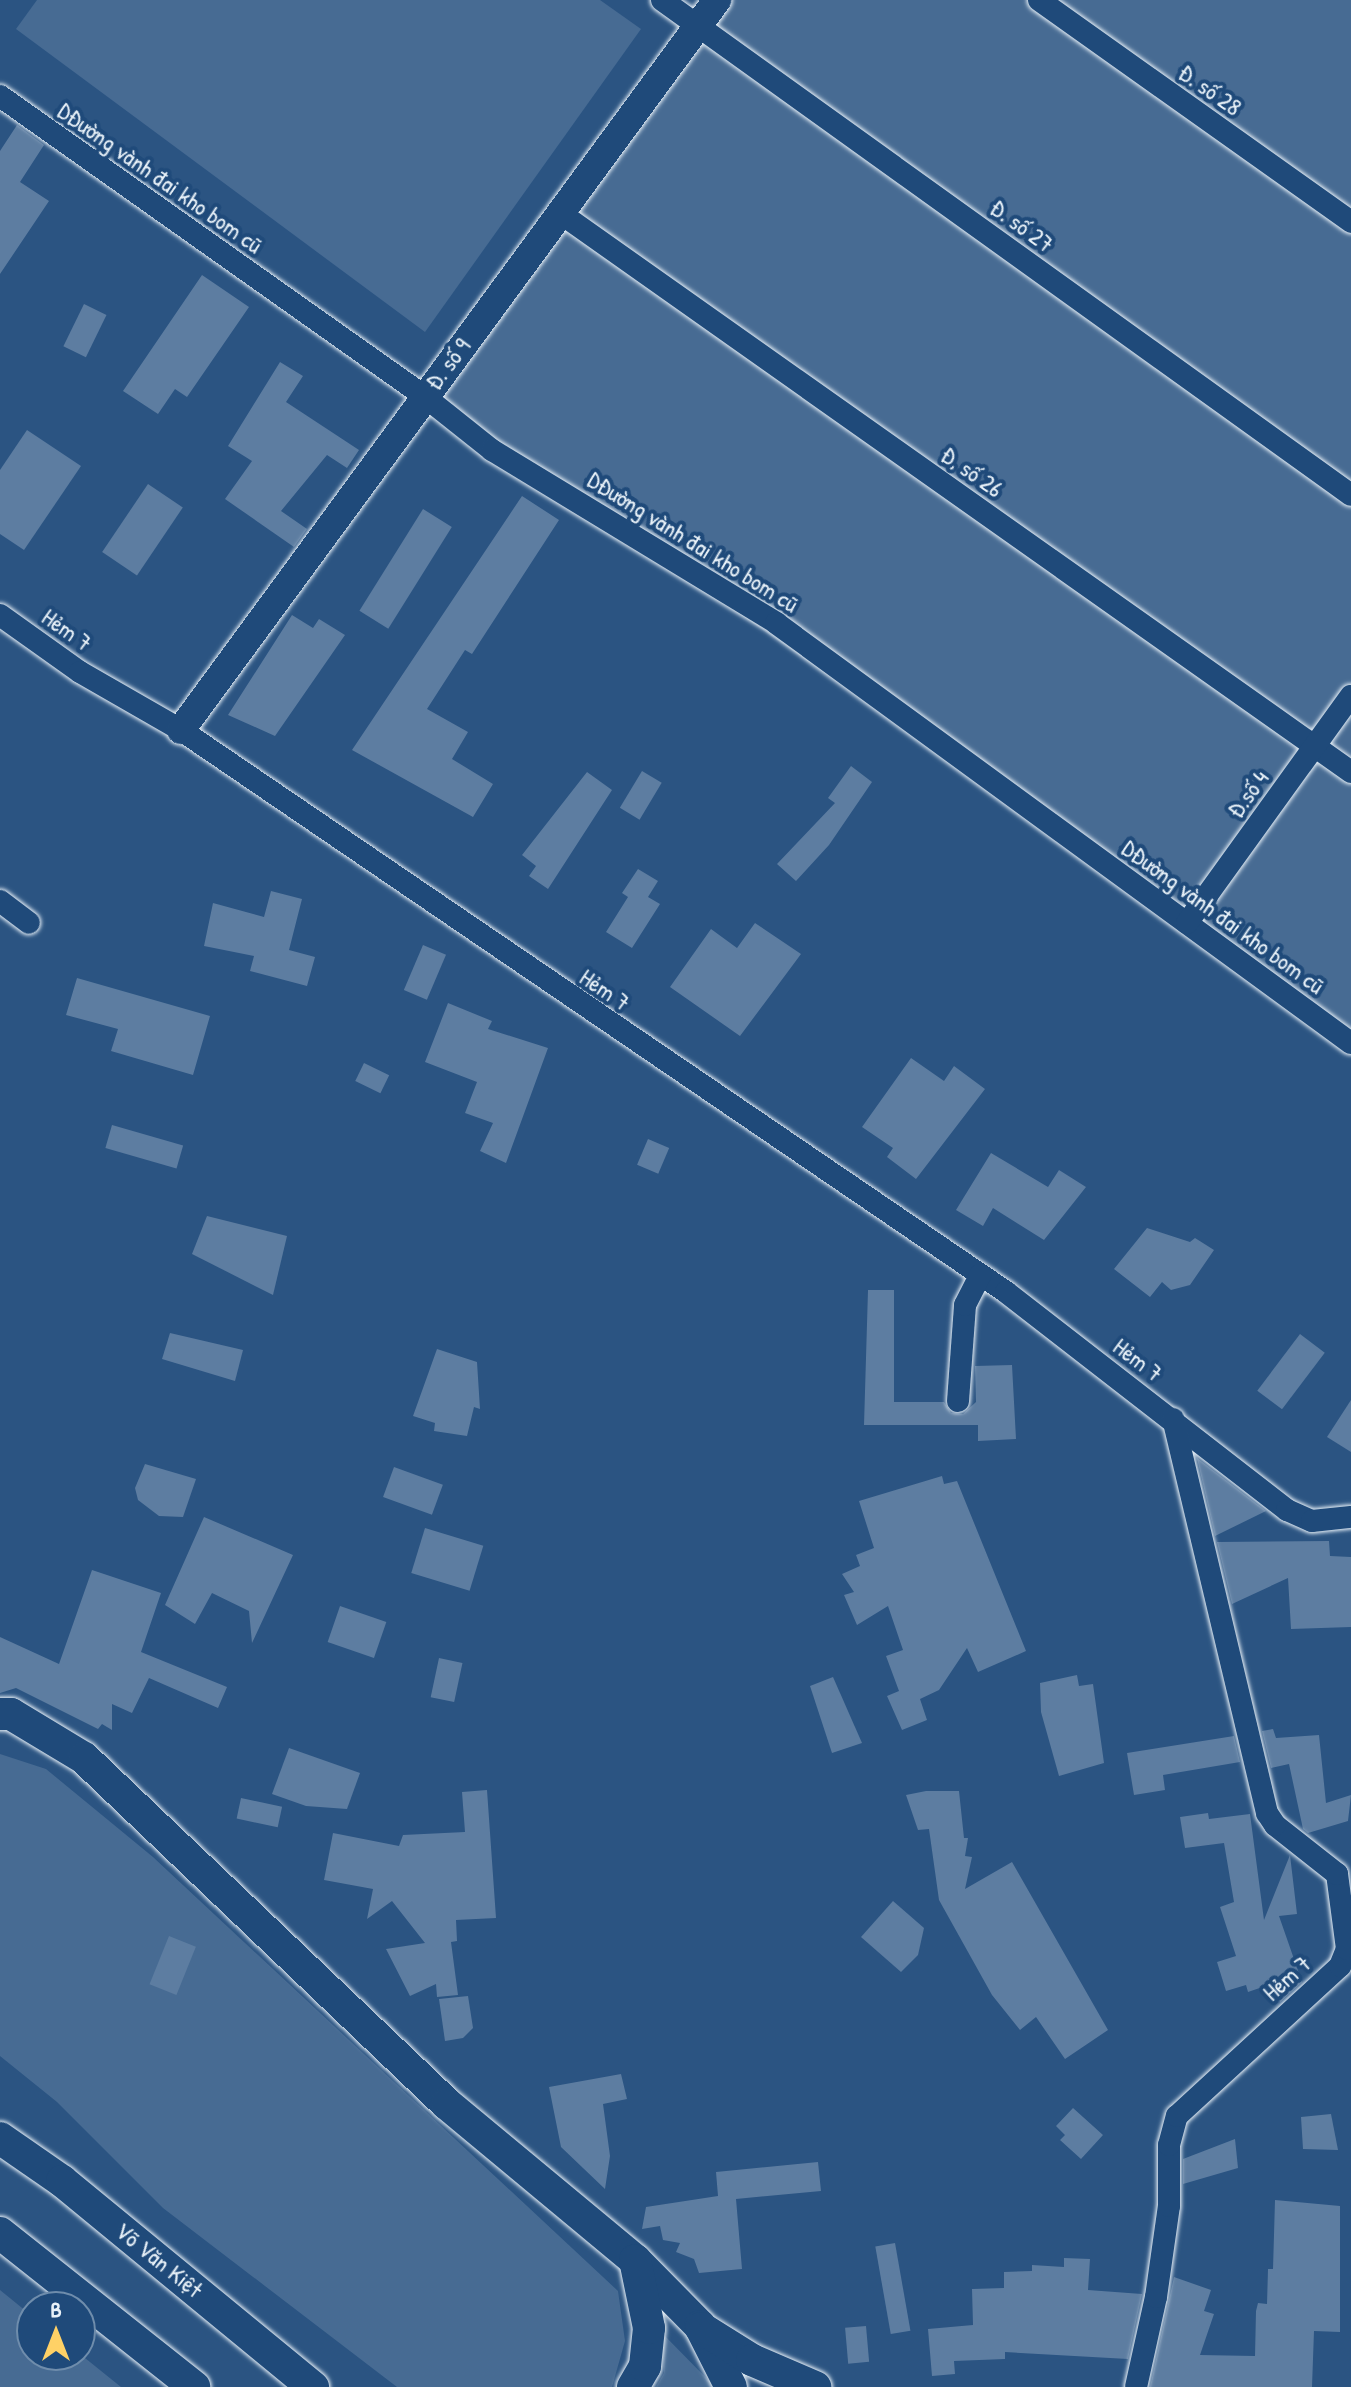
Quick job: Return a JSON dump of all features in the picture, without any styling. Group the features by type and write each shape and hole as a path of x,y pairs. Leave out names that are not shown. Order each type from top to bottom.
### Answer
{"main road":[{"path":"0,1714 11,1714 84,1758 447,2104 635,2260 700,2326 752,2360 815,2387"},
{"name":"Võ Văn Kiệt","path":"0,2138 62,2181 313,2387"},
{"path":"0,2233 194,2387"},
{"path":"633,2387 645,2366 649,2328 635,2260"},
{"path":"700,2326 731,2387"}],"street":[{"name":"Đ. số 27","path":"662,0 1351,495"},
{"name":"Đ. số 9","path":"181,730 424,396 563,215 717,0"},
{"name":"Đ. số 28","path":"1039,0 1351,222"},
{"name":"DĐường vành đai kho bom cũ","path":"0,96 424,396 492,450 776,623 1351,1044"},
{"name":"Đ, số 26","path":"563,215 1351,772"},
{"name":"Hẻm 7","path":"0,615 80,672 181,730 980,1275 1173,1419 1287,1510 1312,1521 1351,1517"},
{"path":"776,623 1351,1044"},
{"name":"Đ.số 4","path":"1187,923 1351,696"},
{"path":"0,901 29,923"},
{"path":"958,1401 965,1305 980,1275"},
{"name":"Hẻm 7","path":"1136,2387 1156,2297 1169,2206 1171,2130 1177,2116 1340,1966 1347,1949 1337,1874 1275,1825 1267,1813 1173,1419"}],"shaded area":[{"path":"37,0 600,0 641,29 425,332 16,29"},
{"path":"717,0 1351,0 1351,1043 1187,923 424,396"},
{"path":"0,1754 46,1769 153,1857 618,2291 625,2341 612,2387 397,2387 163,2208 57,2102 0,2056"},
{"path":"0,2290 16,2303 16,2371 96,2371 96,2367 121,2387 0,2387"},
{"path":"662,2333 715,2387 656,2387 664,2373"}],"building":[{"path":"17,125 44,145 20,182 49,201 0,274 0,151"},
{"path":"202,275 249,307 187,397 175,389 158,414 123,391"},
{"path":"84,304 106,315 86,357 63,346"},
{"path":"280,362 303,376 286,402 359,450 347,468 327,455 281,511 307,529 294,547 225,499 252,461 228,446"},
{"path":"27,430 81,466 24,550 0,534 0,470"},
{"path":"148,484 183,507 137,575 102,552"},
{"path":"522,496 559,520 472,654 465,650 427,709 468,732 452,759 493,784 473,817 352,750"},
{"path":"423,509 452,527 388,629 359,611"},
{"path":"292,615 313,628 319,619 345,635 275,736 228,715"},
{"path":"851,766 872,782 829,845 796,881 777,864 835,803 828,798"},
{"path":"642,771 662,783 640,820 620,808"},
{"path":"587,772 612,790 548,889 529,876 536,866 522,855"},
{"path":"638,869 658,881 648,897 660,904 632,948 606,932 628,897 622,893"},
{"path":"271,891 302,899 289,950 315,957 307,986 250,971 254,956 204,946 213,903 264,917"},
{"path":"755,923 801,954 740,1036 670,987 711,929 737,948"},
{"path":"423,945 446,955 427,1000 404,990"},
{"path":"77,978 210,1016 193,1075 111,1051 118,1029 66,1015"},
{"path":"448,1003 492,1021 488,1029 548,1048 506,1163 480,1151 493,1123 465,1113 477,1082 425,1062"},
{"path":"911,1058 944,1081 954,1066 985,1089 916,1179 887,1157 893,1148 862,1127"},
{"path":"364,1063 389,1075 380,1093 355,1081"},
{"path":"112,1125 183,1145 177,1168 105,1148"},
{"path":"648,1139 669,1148 658,1174 637,1165"},
{"path":"991,1153 1048,1187 1059,1170 1086,1187 1044,1240 993,1208 983,1226 956,1210"},
{"path":"207,1216 287,1236 273,1295 192,1254"},
{"path":"1147,1228 1190,1242 1195,1238 1214,1250 1190,1285 1171,1290 1162,1282 1150,1297 1114,1269"},
{"path":"868,1290 894,1290 894,1402 944,1402 951,1413 963,1414 976,1402 975,1366 1012,1365 1016,1439 978,1441 978,1425 864,1425"},
{"path":"170,1333 243,1350 235,1381 162,1359"},
{"path":"1300,1334 1325,1353 1282,1409 1257,1391"},
{"path":"437,1349 477,1362 480,1409 474,1407 467,1436 434,1431 435,1423 413,1416"},
{"path":"1351,1400 1351,1452 1327,1437"},
{"path":"1197,1458 1266,1511 1215,1536"},
{"path":"145,1464 196,1479 183,1517 159,1516 138,1500 135,1488"},
{"path":"394,1467 443,1485 432,1515 383,1497"},
{"path":"942,1476 944,1484 957,1481 1026,1651 978,1672 967,1648 939,1690 920,1699 927,1720 902,1730 887,1696 899,1691 886,1656 903,1650 888,1606 857,1625 844,1595 854,1592 842,1574 860,1566 856,1555 874,1548 859,1501"},
{"path":"204,1517 293,1555 252,1643 249,1611 212,1593 195,1624 165,1605"},
{"path":"425,1528 483,1546 470,1591 411,1573"},
{"path":"1329,1541 1330,1556 1351,1557 1351,1627 1291,1629 1288,1578 1232,1604 1217,1542"},
{"path":"92,1570 161,1593 141,1652 227,1687 218,1708 149,1678 132,1713 112,1704 112,1730 102,1724 98,1729 16,1688 0,1693 0,1637 59,1664"},
{"path":"340,1606 386,1622 374,1658 328,1642"},
{"path":"439,1658 462,1663 454,1702 431,1697"},
{"path":"1077,1675 1079,1686 1093,1684 1104,1763 1059,1776 1041,1712 1040,1683"},
{"path":"833,1677 862,1743 832,1753 810,1686"},
{"path":"1273,1729 1276,1738 1319,1735 1326,1803 1351,1795 1348,1821 1308,1833 1303,1829 1289,1764 1271,1768 1262,1731"},
{"path":"1234,1736 1240,1762 1163,1775 1165,1790 1134,1795 1127,1753"},
{"path":"289,1748 360,1773 347,1809 306,1806 272,1794"},
{"path":"487,1790 496,1918 456,1920 457,1941 451,1942 458,1995 437,1997 436,1984 410,1996 386,1949 425,1943 392,1901 367,1919 373,1889 324,1880 333,1833 399,1846 403,1835 465,1832 462,1792"},
{"path":"926,1791 959,1791 964,1838 968,1838 965,1856 972,1857 965,1889 1012,1862 1108,2030 1065,2059 1036,2017 1020,2030 992,1995 939,1900 929,1829 918,1830 906,1795"},
{"path":"241,1798 282,1807 278,1827 237,1819"},
{"path":"1208,1813 1209,1819 1250,1814 1264,1920 1290,1855 1297,1914 1279,1916 1302,1982 1280,2002 1274,1983 1248,1992 1246,1985 1226,1991 1217,1962 1236,1956 1220,1907 1234,1902 1224,1843 1185,1848 1180,1817"},
{"path":"893,1901 924,1928 918,1955 901,1972 861,1937"},
{"path":"169,1936 196,1947 176,1995 150,1984"},
{"path":"468,1996 473,2028 463,2038 445,2041 439,1999"},
{"path":"621,2074 627,2099 603,2104 610,2156 605,2189 561,2147 549,2087"},
{"path":"1073,2108 1103,2135 1081,2159 1060,2140 1065,2135 1056,2126"},
{"path":"1331,2114 1338,2150 1303,2149 1301,2117"},
{"path":"1235,2139 1238,2168 1183,2184 1183,2159"},
{"path":"818,2162 821,2191 736,2199 742,2269 699,2273 694,2259 676,2252 680,2243 663,2240 660,2226 642,2229 646,2207 718,2196 716,2172"},
{"path":"1275,2200 1340,2206 1340,2332 1314,2331 1312,2387 1150,2387 1174,2277 1211,2290 1204,2311 1214,2314 1200,2355 1255,2356 1256,2311 1258,2303 1267,2304 1268,2269 1273,2269"},
{"path":"895,2243 910,2331 891,2334 875,2246"},
{"path":"1064,2258 1090,2259 1088,2290 1142,2294 1128,2359 1005,2352 1005,2359 954,2361 955,2374 932,2376 928,2329 973,2325 972,2289 1004,2288 1004,2272 1032,2271 1032,2265 1064,2267"},
{"path":"866,2326 869,2362 848,2364 845,2328"}]}
